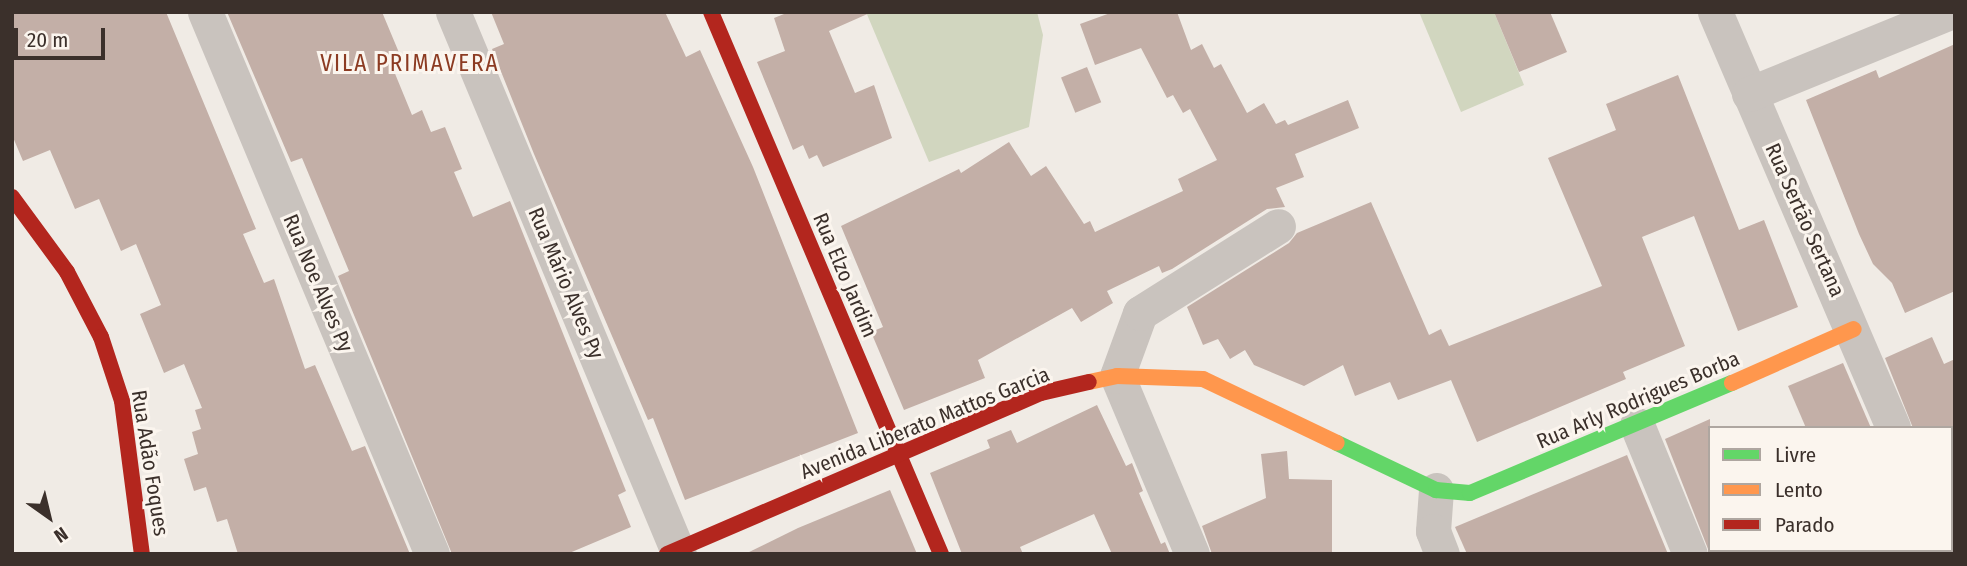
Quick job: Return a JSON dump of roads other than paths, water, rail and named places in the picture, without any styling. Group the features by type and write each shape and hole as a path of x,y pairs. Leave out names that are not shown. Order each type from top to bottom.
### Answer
{"street":[{"name":"Rua Noe Alves Py","path":"205,12 432,554"},
{"name":"Rua Mário Alves Py","path":"453,12 674,552"},
{"name":"Rua Elzo Jardim","path":"711,12 942,554"},
{"name":"Rua Sertão Sertana","path":"1715,12 1854,329 1892,426"},
{"path":"1749,94 1950,12"},
{"name":"Rua Adão Foques","path":"12,197 67,272 101,337 122,401 142,554"},
{"path":"1192,554 1117,376 1140,313 1278,226"},
{"name":"Rua Arly Rodrigues Borba","path":"1436,490 1470,493 1637,425 1854,329"},
{"name":"Avenida Liberato Mattos Garcia","path":"674,552 1041,393 1117,376 1203,379 1436,490"},
{"path":"1637,425 1690,554"},
{"path":"1436,490 1433,531 1442,554"}],"district":[{"name":"VILA PRIMAVERA","path":"410,63"}]}
